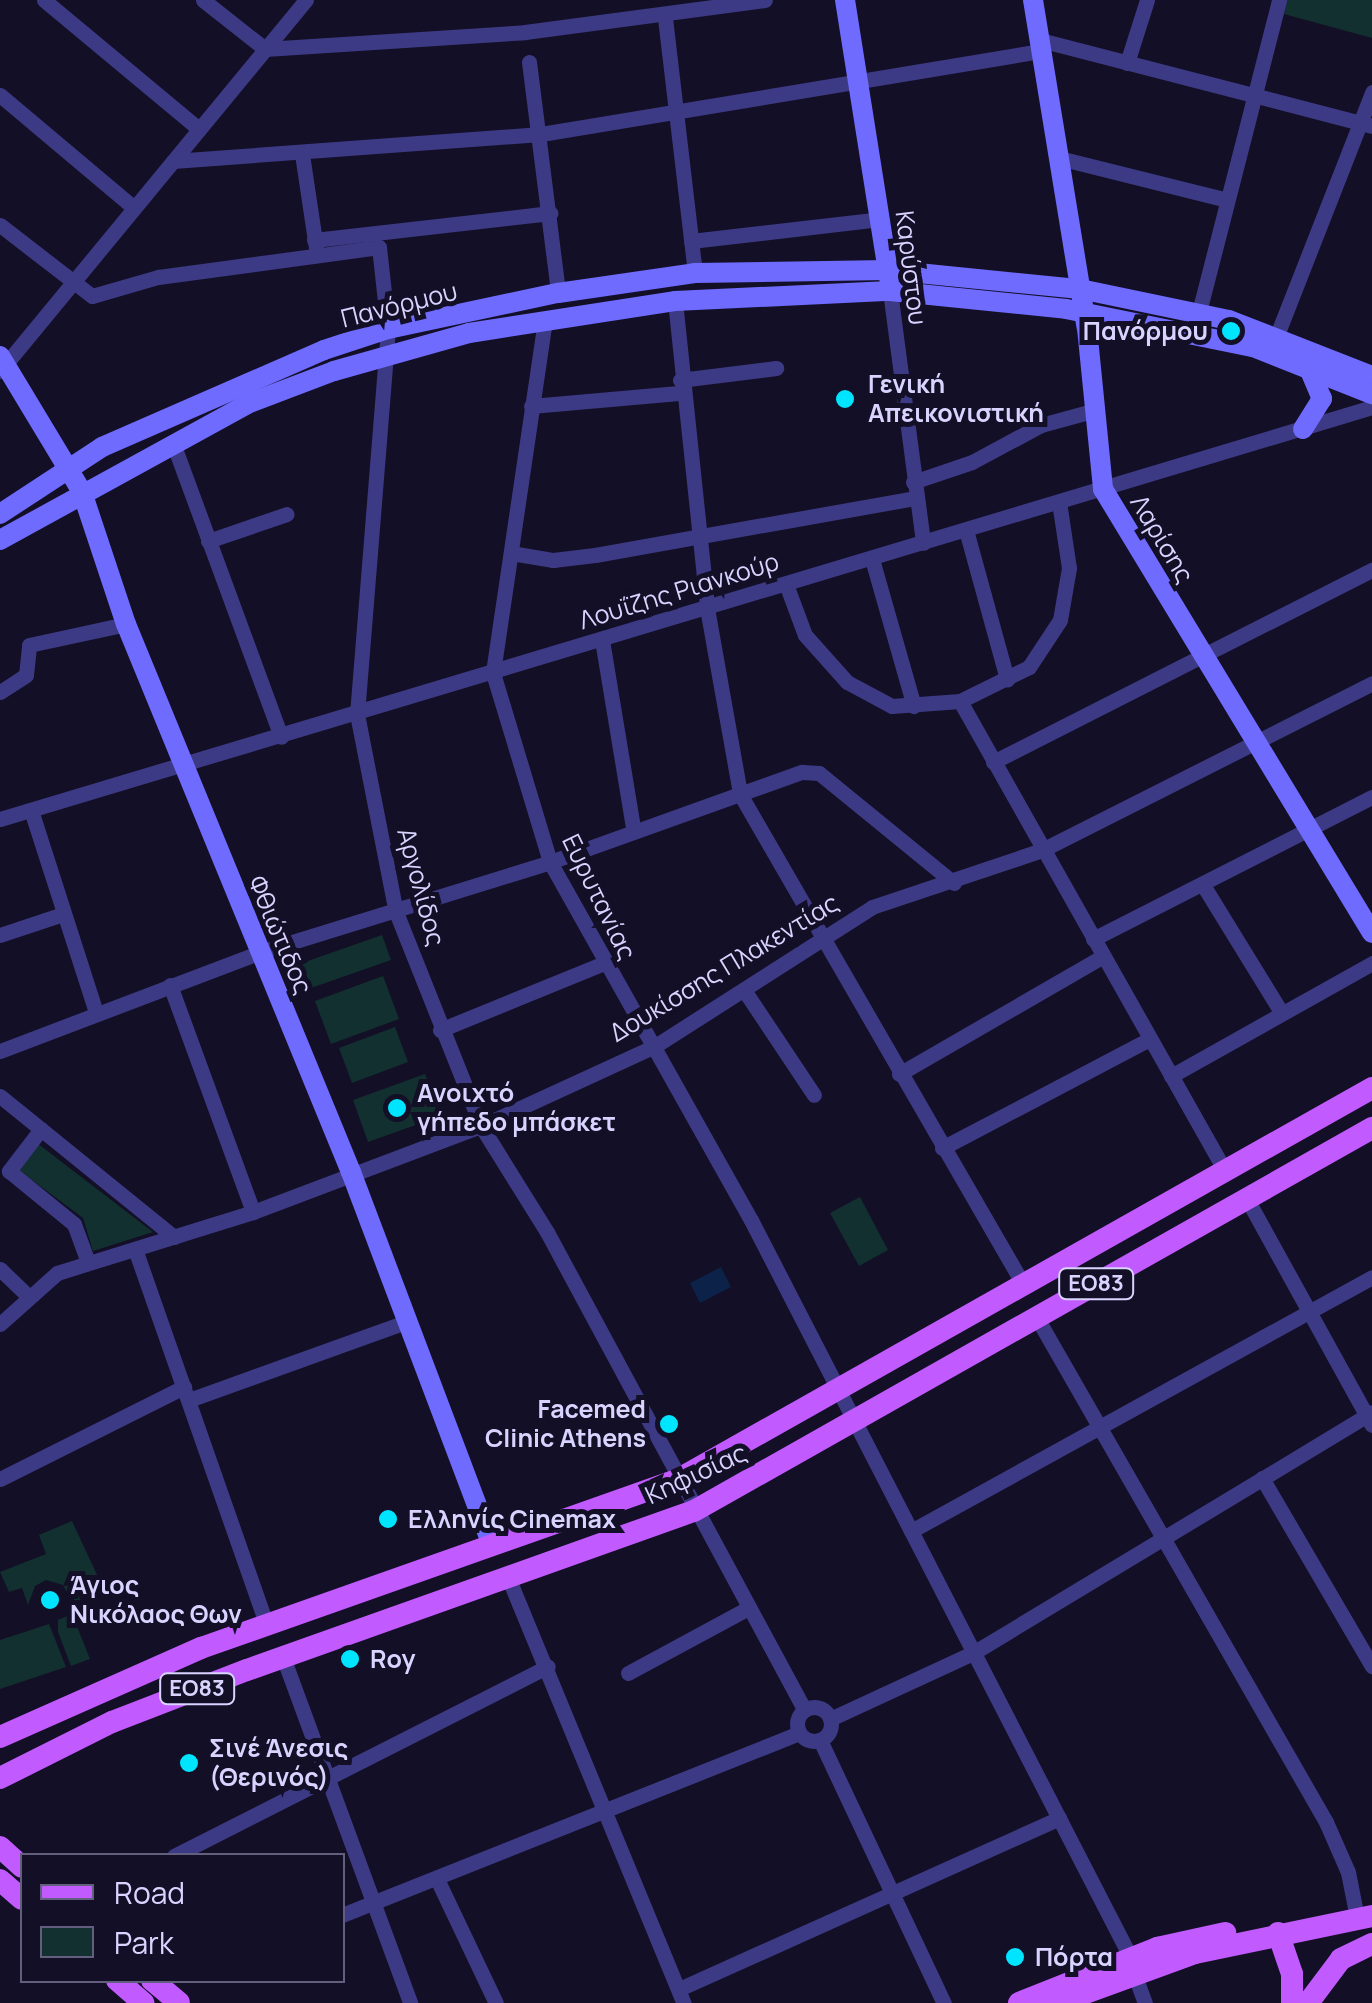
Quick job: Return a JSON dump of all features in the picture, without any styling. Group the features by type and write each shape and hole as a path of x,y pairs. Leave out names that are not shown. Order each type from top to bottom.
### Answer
{"main road":[{"name":"Κηφισίας","path":"0,1737 97,1690 267,1625 677,1480 1372,1088"},
{"name":"Κηφισίας","path":"0,1778 112,1722 694,1511 1372,1128"},
{"path":"0,1847 20,1865"},
{"path":"0,1880 20,1897"},
{"path":"1019,2003 1130,1958 1222,1946 1365,1917"},
{"path":"1278,1934 1292,1974 1292,2003"},
{"path":"1308,2003 1341,1959 1372,1944"},
{"path":"1088,2003 1142,1994 1222,1946"},
{"path":"1058,2003 1222,1946"},
{"path":"155,1987 179,2003"}],"street":[{"path":"44,0 200,128"},
{"path":"203,0 265,49 665,18 765,0"},
{"path":"2,363 306,0"},
{"name":"Καρύστου","path":"844,0 880,218 923,543"},
{"name":"Λαρίσης","path":"1034,0 1085,312 1103,489 1372,933"},
{"path":"1128,62 1147,0"},
{"path":"1199,312 1280,0"},
{"path":"665,18 695,273"},
{"path":"173,160 302,154 540,134 857,81 1041,45 1128,62 1366,124"},
{"path":"529,62 558,293"},
{"path":"1277,335 1366,124 1372,92"},
{"path":"0,95 134,208"},
{"path":"302,154 315,246"},
{"path":"1059,158 1227,200"},
{"path":"0,224 92,296 158,277 315,246 550,213"},
{"path":"691,241 880,218"},
{"name":"Αργολίδος","path":"315,246 380,247 388,329 356,714 396,912 480,1126 546,1232 804,1709"},
{"name":"Πανόρμου","path":"0,514 68,466 250,380 388,329 558,293 695,273 1080,289 1199,312 1277,335 1372,376"},
{"name":"Πανόρμου","path":"0,540 248,404 385,354 545,320 675,301 889,280 1085,312 1253,347 1372,394"},
{"path":"675,301 707,608 740,794 1024,1284"},
{"name":"Ευρυτανίας","path":"545,320 493,673 550,862 602,964 655,1046 838,1389 1130,1958"},
{"name":"Φθιώτιδος","path":"2,363 82,492 126,624 351,1172 492,1545"},
{"path":"1302,428 1322,400 1308,366"},
{"path":"531,406 681,386 776,368"},
{"name":"Λουΐζης Ριανκούρ","path":"0,819 1372,407"},
{"path":"511,553 553,560 699,536 914,490 1041,425 1096,410"},
{"path":"173,443 281,737"},
{"path":"786,584 805,635 826,663 875,700 914,706 960,700 1008,679 1045,650 1060,620 1069,568 1058,502"},
{"path":"208,541 287,514"},
{"path":"966,530 1008,679"},
{"path":"872,559 914,706"},
{"path":"993,762 1372,570"},
{"path":"0,692 26,674 29,645 126,624"},
{"path":"602,640 633,828"},
{"name":"Δουκίσσης Πλακεντίας","path":"0,1324 27,1295 88,1262 253,1212 480,1126 655,1046 872,908 1042,850 1372,683"},
{"path":"960,700 1225,1171"},
{"path":"0,1051 260,952 550,862 633,828 802,772 818,773 954,883"},
{"path":"1092,939 1372,796"},
{"path":"31,810 96,1013"},
{"path":"1202,885 1281,1012"},
{"path":"0,934 63,914"},
{"path":"899,1074 1102,957"},
{"path":"1172,1076 1372,963"},
{"path":"440,1030 602,964"},
{"path":"170,985 253,1212"},
{"path":"744,990 814,1096"},
{"path":"942,1148 1148,1040"},
{"path":"0,1096 174,1237"},
{"path":"41,1129 9,1171 74,1224 88,1262"},
{"path":"820,1740 830,1718 972,1652 1370,1417 1308,1315 1247,1199"},
{"path":"136,1249 267,1625"},
{"path":"0,1269 27,1295"},
{"path":"911,1531 1372,1278"},
{"path":"1037,1318 1326,1822 1365,1917"},
{"path":"0,1479 187,1394 409,1322"},
{"path":"1262,1478 1372,1666"},
{"path":"508,1577 682,1996 890,1892 1059,1818"},
{"path":"628,1673 748,1608"},
{"path":"283,1657 410,2003"},
{"path":"180,1853 331,1781 548,1666"},
{"path":"799,1733 796,1722 804,1709 820,1708 830,1718"},
{"path":"345,1914 799,1733 820,1740 944,2003"},
{"path":"437,1879 496,2003"}],"green space":[{"path":"1287,0 1372,0 1372,38 1284,14"},
{"path":"382,935 391,960 311,988 302,963"},
{"name":"Ανοιχτό γήπεδο μπάσκετ","path":"383,976 399,1019 331,1044 315,1001"},
{"path":"395,1027 408,1062 352,1083 339,1048"},
{"name":"Ανοιχτό γήπεδο μπάσκετ","path":"425,1074 441,1116 368,1142 353,1100"},
{"path":"37,1143 153,1232 93,1251 83,1218 16,1168"},
{"path":"860,1197 888,1250 859,1266 830,1213"},
{"path":"72,1521 105,1592 72,1602 63,1585 46,1580 35,1586 28,1605 22,1588 9,1592 0,1572 46,1554 39,1535"},
{"path":"72,1614 90,1659 71,1666 58,1632 58,1620"},
{"path":"49,1624 66,1667 0,1689 0,1640"}],"water":[{"path":"721,1267 731,1287 700,1303 690,1283"}],"place":[{"name":"Πανόρμου","path":"1231,331"},
{"name":"Γενική Απεικονιστική","path":"845,399"},
{"name":"Ανοιχτό γήπεδο μπάσκετ","path":"397,1108"},
{"name":"Facemed Clinic Athens","path":"669,1424"},
{"name":"Ελληνίς Cinemax","path":"388,1519"},
{"name":"Άγιος Νικόλαος Θων","path":"50,1600"},
{"name":"Roy","path":"350,1659"},
{"name":"Σινέ Άνεσις (Θερινός)","path":"189,1763"},
{"name":"Πόρτα","path":"1015,1957"}]}
